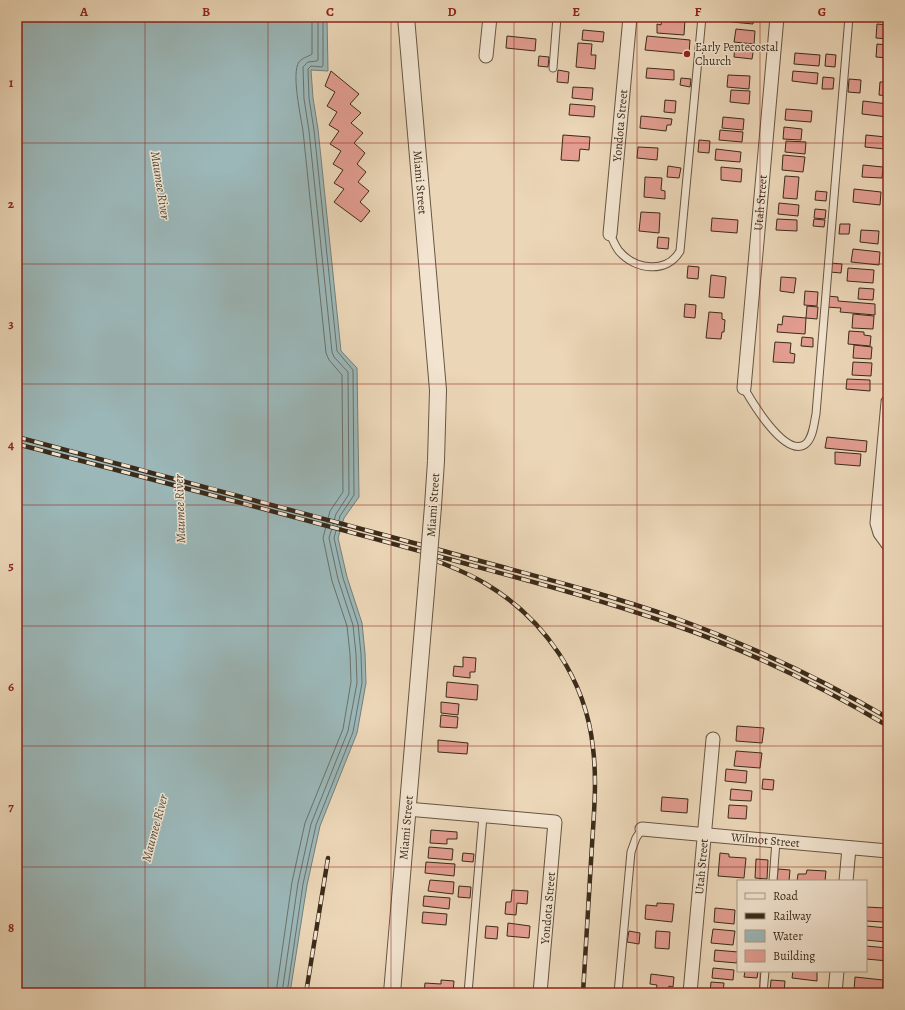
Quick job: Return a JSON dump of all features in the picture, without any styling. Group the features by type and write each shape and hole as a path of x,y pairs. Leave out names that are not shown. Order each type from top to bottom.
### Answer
{"street":[{"name":"Miami Street","path":"392,993 433,506 438,390 406,17"},
{"path":"486,56 490,17"},
{"name":"Yondota Street","path":"610,234 630,17"},
{"name":"Utah Street","path":"744,388 777,17"},
{"path":"888,402 877,523 880,533 888,544"},
{"name":"Utah Street","path":"690,993 713,739"},
{"path":"407,809 484,816"},
{"name":"Yondota Street","path":"484,816 555,822 540,993"},
{"name":"Wilmot Street","path":"642,829 888,851"},
{"path":"846,880 849,848"},
{"path":"835,993 837,972"}],"lane":[{"path":"553,68 557,17"},
{"path":"610,234 619,251 631,260 644,266 663,266 670,263 677,257 680,251 702,17"},
{"path":"744,388 763,418 773,430 792,446 798,447 804,445 809,439 816,414 850,17"},
{"path":"468,993 484,816"},
{"path":"618,993 631,852 636,838 642,829"},
{"path":"773,880 776,841"},
{"path":"763,993 765,972"}],"water":[{"name":"Maumee River","path":"17,17 327,17 328,71 311,70 313,98 318,129 341,351 357,368 359,497 344,518 338,538 347,577 362,623 366,683 357,733 320,826 307,885 290,993 17,993"}],"building":[{"path":"662,17 685,19 684,35 657,33 657,24 661,25"},
{"path":"733,17 754,17 753,24 732,22"},
{"path":"877,24 888,25 888,39 876,38"},
{"path":"736,29 755,31 754,44 734,42"},
{"path":"583,30 604,32 603,42 582,40"},
{"path":"507,36 536,39 535,51 506,48"},
{"path":"647,36 690,40 689,54 645,50"},
{"path":"578,43 592,44 591,55 596,55 595,69 576,67"},
{"path":"877,44 888,45 888,58 876,57"},
{"path":"735,45 754,46 752,59 734,57"},
{"path":"795,53 820,55 819,66 794,64"},
{"path":"826,54 836,55 835,67 825,66"},
{"path":"539,56 549,57 548,67 538,66"},
{"path":"647,68 674,70 674,80 646,78"},
{"path":"558,70 569,72 568,83 557,82"},
{"path":"331,71 359,94 350,104 361,113 351,123 363,133 354,143 365,153 357,164 366,172 358,182 369,191 360,202 370,211 361,222 334,202 344,189 334,183 343,170 333,164 341,151 330,144 339,131 329,125 337,112 327,106 335,92 325,86"},
{"path":"793,71 818,73 817,84 792,81"},
{"path":"728,75 750,76 749,89 727,87"},
{"path":"823,77 834,78 833,89 822,89"},
{"path":"681,78 691,79 690,87 680,85"},
{"path":"849,79 861,80 860,93 848,92"},
{"path":"880,82 888,82 888,96 879,95"},
{"path":"573,87 593,88 592,100 572,98"},
{"path":"731,90 750,91 749,104 730,102"},
{"path":"665,100 676,101 675,113 664,112"},
{"path":"863,101 888,104 888,117 862,114"},
{"path":"570,104 595,106 594,117 569,115"},
{"path":"786,109 812,111 811,122 785,120"},
{"path":"641,116 672,119 671,125 667,125 666,131 640,128"},
{"path":"723,117 744,119 743,130 722,128"},
{"path":"784,127 802,129 801,140 783,139"},
{"path":"720,130 743,132 742,142 719,140"},
{"path":"563,135 590,137 589,150 580,149 579,161 561,160"},
{"path":"866,135 886,137 885,149 865,147"},
{"path":"699,140 710,141 709,153 698,152"},
{"path":"786,141 806,142 805,154 785,152"},
{"path":"638,147 658,148 657,160 637,158"},
{"path":"716,149 741,152 740,162 715,160"},
{"path":"783,155 805,157 803,172 782,170"},
{"path":"863,165 883,167 882,178 862,177"},
{"path":"668,166 681,168 679,178 667,177"},
{"path":"721,167 742,169 741,182 721,180"},
{"path":"785,176 799,177 797,199 783,198"},
{"path":"645,177 662,178 661,190 665,191 665,199 644,197"},
{"path":"854,189 881,192 880,205 853,202"},
{"path":"816,191 827,192 826,201 815,200"},
{"path":"779,203 799,205 798,216 778,214"},
{"path":"815,209 826,210 825,219 814,218"},
{"path":"641,212 660,213 659,233 639,231"},
{"path":"712,218 738,220 737,233 711,231"},
{"path":"777,219 797,220 797,231 776,230"},
{"path":"814,219 825,220 824,227 813,226"},
{"path":"840,224 850,224 849,234 839,234"},
{"path":"861,230 879,231 878,244 860,242"},
{"path":"658,237 669,238 668,249 657,248"},
{"path":"853,249 880,252 879,265 851,262"},
{"path":"830,263 842,264 841,273 830,272"},
{"path":"688,266 699,267 698,279 687,278"},
{"path":"848,268 874,270 873,283 847,281"},
{"path":"711,275 726,277 724,298 709,297"},
{"path":"781,277 796,278 794,293 780,291"},
{"path":"859,288 874,289 873,300 858,299"},
{"path":"805,291 818,292 817,306 804,305"},
{"path":"827,296 838,297 838,301 875,304 875,315 840,312 841,308 826,307"},
{"path":"685,304 696,305 695,318 684,317"},
{"path":"807,306 818,307 817,319 806,318"},
{"path":"709,312 722,313 722,319 725,320 724,332 722,332 721,339 706,338"},
{"path":"853,314 874,316 873,329 852,328"},
{"path":"783,316 806,318 805,334 777,332 778,324 782,325"},
{"path":"849,331 864,332 864,335 871,336 870,346 848,344"},
{"path":"802,337 813,338 813,347 801,346"},
{"path":"775,342 791,343 790,353 795,354 794,363 773,362"},
{"path":"854,345 872,347 871,359 853,358"},
{"path":"853,362 872,363 871,376 852,375"},
{"path":"847,379 870,380 870,391 846,389"},
{"path":"827,437 867,441 866,452 825,448"},
{"path":"835,452 861,454 860,466 835,464"},
{"path":"463,657 476,658 475,672 470,672 470,678 453,676 454,666 463,667"},
{"path":"447,682 478,685 477,700 446,697"},
{"path":"441,702 459,704 458,715 441,713"},
{"path":"441,715 458,717 457,728 440,727"},
{"path":"737,726 764,728 762,743 736,741"},
{"path":"438,740 468,743 467,754 438,752"},
{"path":"736,751 762,753 760,768 734,766"},
{"path":"726,769 747,771 746,783 725,781"},
{"path":"763,779 774,780 773,790 762,789"},
{"path":"731,789 752,791 751,801 730,800"},
{"path":"662,797 688,799 687,813 661,811"},
{"path":"729,805 747,806 746,819 728,818"},
{"path":"431,830 457,832 457,839 447,839 447,844 430,843"},
{"path":"429,847 453,849 452,860 428,858"},
{"path":"463,853 474,854 473,862 462,861"},
{"path":"720,853 729,854 729,857 746,858 744,878 718,876"},
{"path":"756,859 768,860 767,879 755,878"},
{"path":"426,862 455,864 454,876 425,873"},
{"path":"778,869 790,870 789,880 777,880"},
{"path":"807,870 826,871 825,880 797,880 798,874 806,874"},
{"path":"430,880 454,882 453,894 428,891"},
{"path":"459,886 471,887 470,898 458,897"},
{"path":"512,890 528,891 527,904 517,903 516,915 505,914 506,902 511,902"},
{"path":"424,896 450,898 449,909 423,906"},
{"path":"657,903 674,904 672,922 645,919 646,905 657,906"},
{"path":"867,907 885,908 884,922 867,921"},
{"path":"715,908 735,910 734,924 714,922"},
{"path":"423,912 447,914 446,925 422,923"},
{"path":"508,923 530,926 529,938 507,936"},
{"path":"486,926 498,927 497,939 485,938"},
{"path":"867,926 887,928 886,942 867,940"},
{"path":"713,929 735,931 733,945 711,943"},
{"path":"629,931 640,933 639,944 627,942"},
{"path":"656,931 670,932 669,949 655,948"},
{"path":"867,946 888,948 888,961 867,959"},
{"path":"715,950 737,952 737,963 714,961"},
{"path":"713,968 734,970 733,980 712,978"},
{"path":"745,972 758,972 757,978 744,977"},
{"path":"793,972 817,972 817,981 792,978"},
{"path":"651,974 674,977 673,987 669,986 668,992 656,991 657,985 650,984"},
{"path":"855,977 883,980 882,993 854,991"},
{"path":"441,980 454,981 453,993 424,993 425,983 441,984"},
{"path":"771,980 785,981 784,993 770,992"},
{"path":"711,982 724,983 723,993 710,993"}],"railway":[{"path":"17,437 588,590 646,608 703,628 784,663 836,689 888,718"},
{"path":"17,444 388,542 557,589 671,624 727,645 782,669 836,696 888,726"},
{"path":"434,560 480,580 507,598 527,615 544,633 559,654 572,675 582,699 589,723 593,748 595,784 583,993"},
{"path":"306,993 328,858"}],"place":[{"name":"Early Pentecostal Church","path":"687,54"}]}
